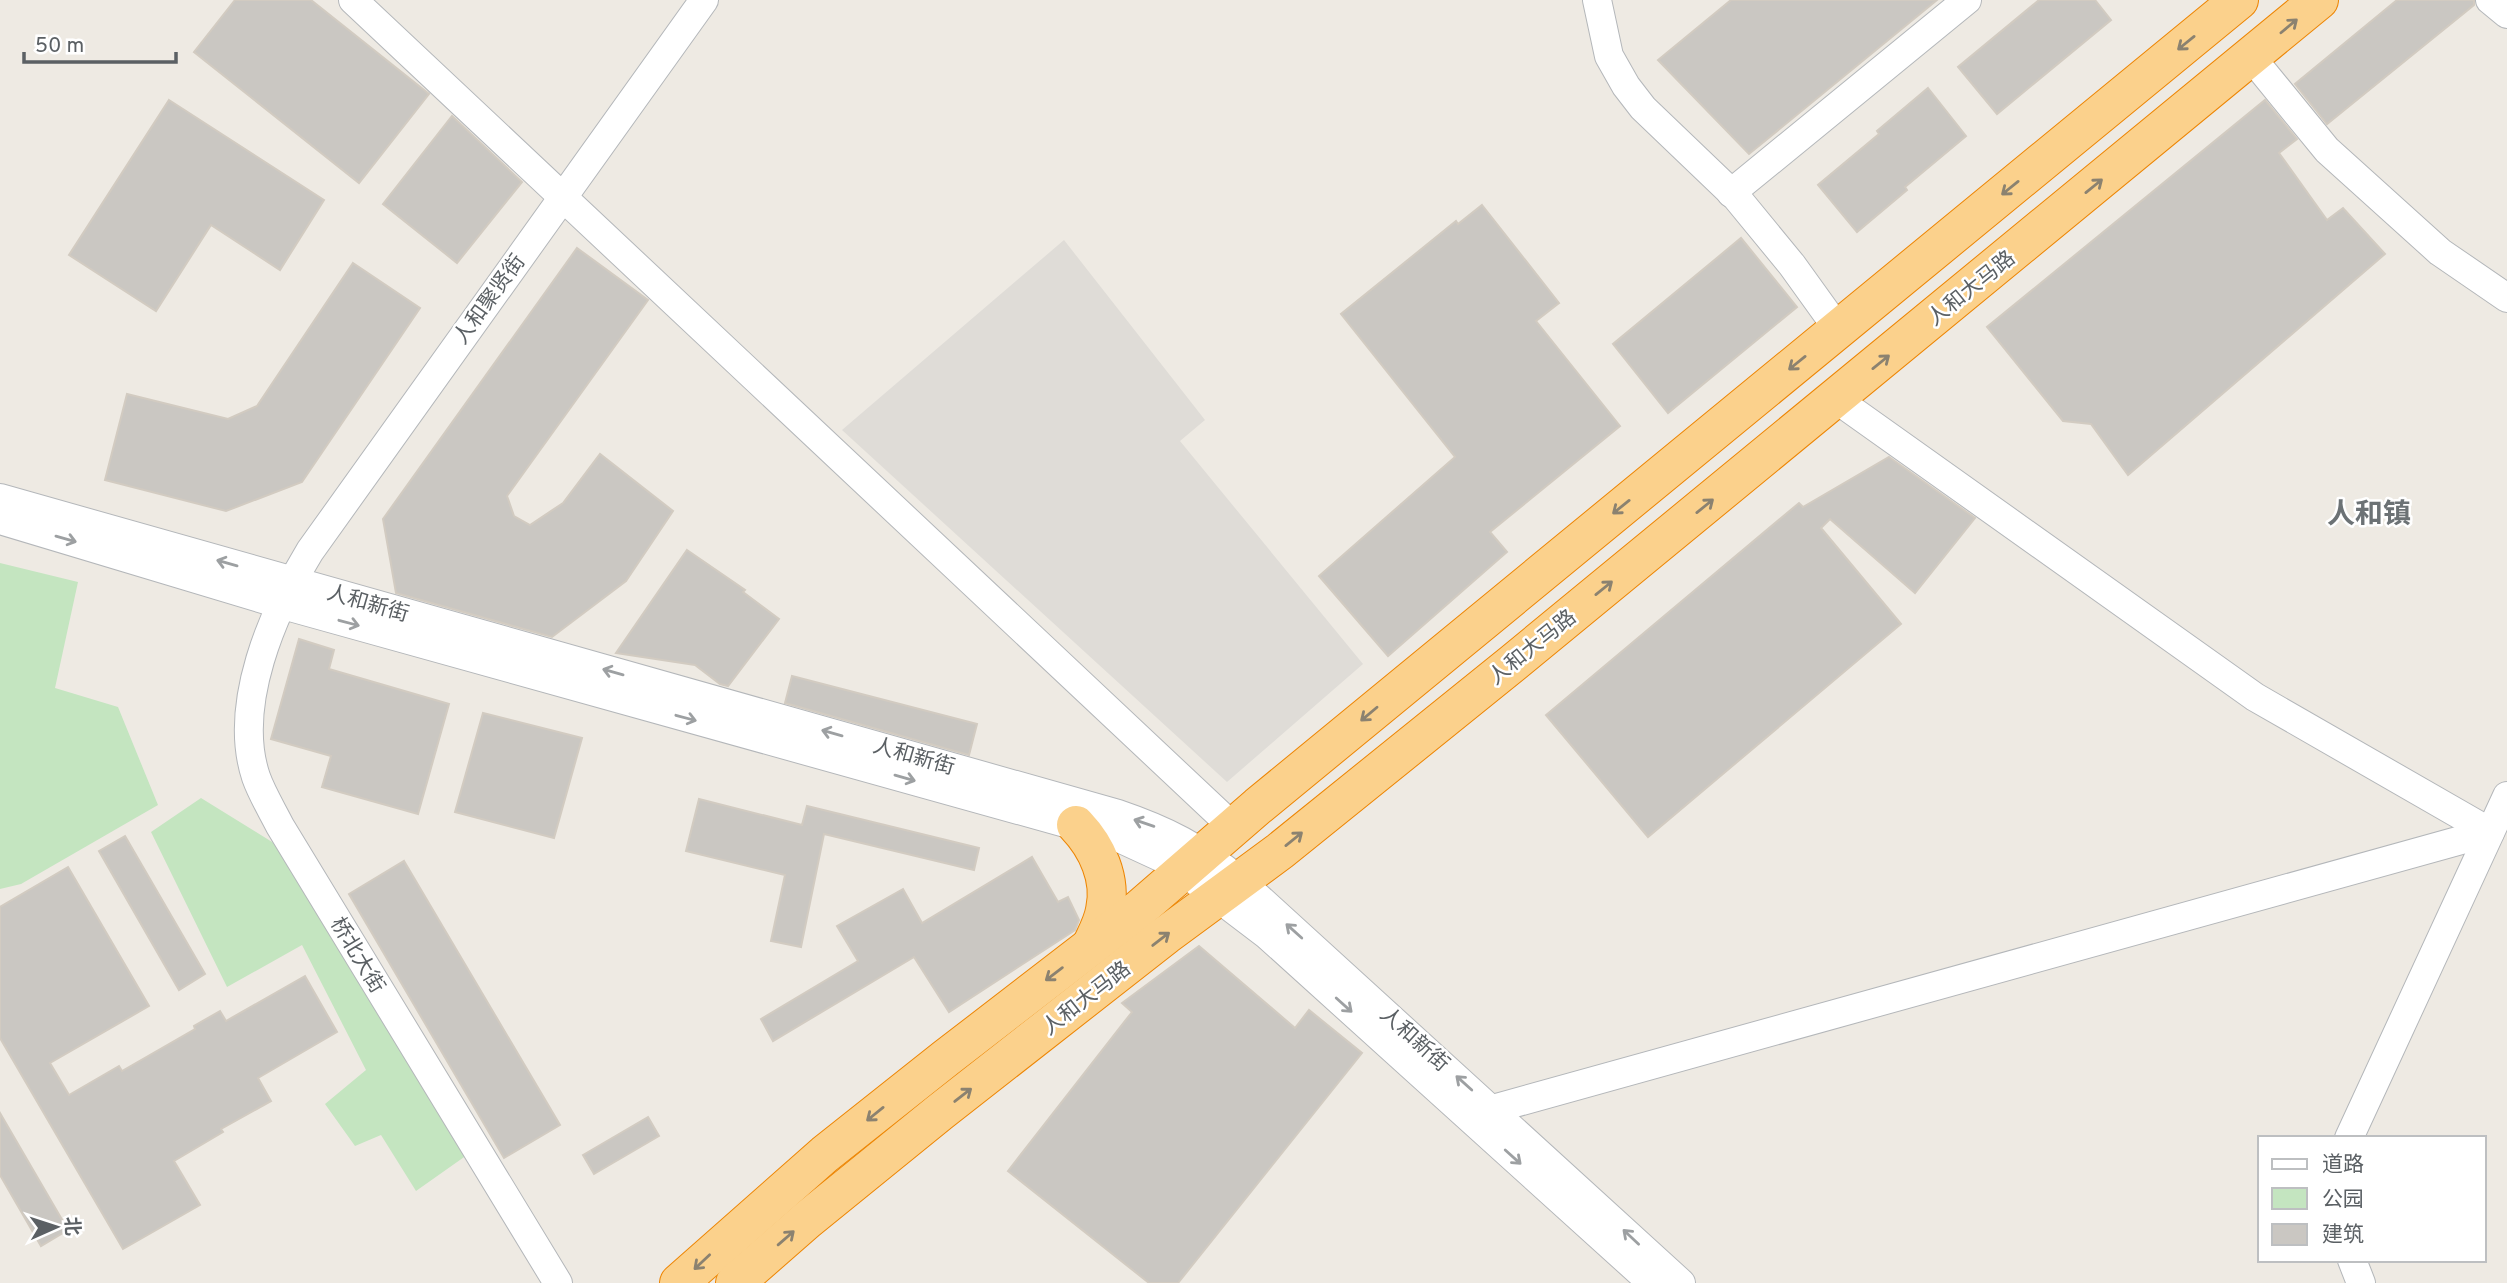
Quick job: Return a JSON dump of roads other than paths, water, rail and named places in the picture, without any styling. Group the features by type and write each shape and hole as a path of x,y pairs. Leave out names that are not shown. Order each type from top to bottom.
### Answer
{"highway":[{"name":"人和大马路","path":"679,1283 825,1154 1195,863 1233,827 2239,0"},
{"name":"人和大马路","path":"735,1283 807,1220 940,1112 1280,851 1836,399 2319,0"},
{"path":"1422,671 1455,709"},
{"path":"1076,825 1096,850 1103,870 1106,892 1106,910 1091,946"}],"street":[{"path":"353,0 1233,827"},
{"name":"人和聚贤街","path":"288,593 310,551 336,513 704,0"},
{"path":"1731,192 1967,0"},
{"path":"2490,0 2507,14"},
{"path":"1603,2 1609,56 1626,86 1643,108 1731,192 1792,265 1838,329"},
{"path":"2251,57 2327,150 2440,252 2506,295"},
{"path":"1836,399 2255,697 2490,832"},
{"name":"人和新街","path":"0,498 288,593 1076,825 1140,847 1171,862 1195,863"},
{"name":"人和新街","path":"0,520 288,593 1118,814 1176,836 1195,863 1493,1109 1681,1283"},
{"name":"桥北大街","path":"288,593 267,638 253,691 248,723 250,751 256,776 280,826 558,1283"},
{"path":"2350,1136 2507,796"},
{"path":"1493,1109 2490,832"},
{"name":"人和新街","path":"1228,889 1267,935 1652,1283"},
{"path":"2352,1262 2361,1283"}],"district":[{"name":"人和镇","path":"2369,513"}]}
